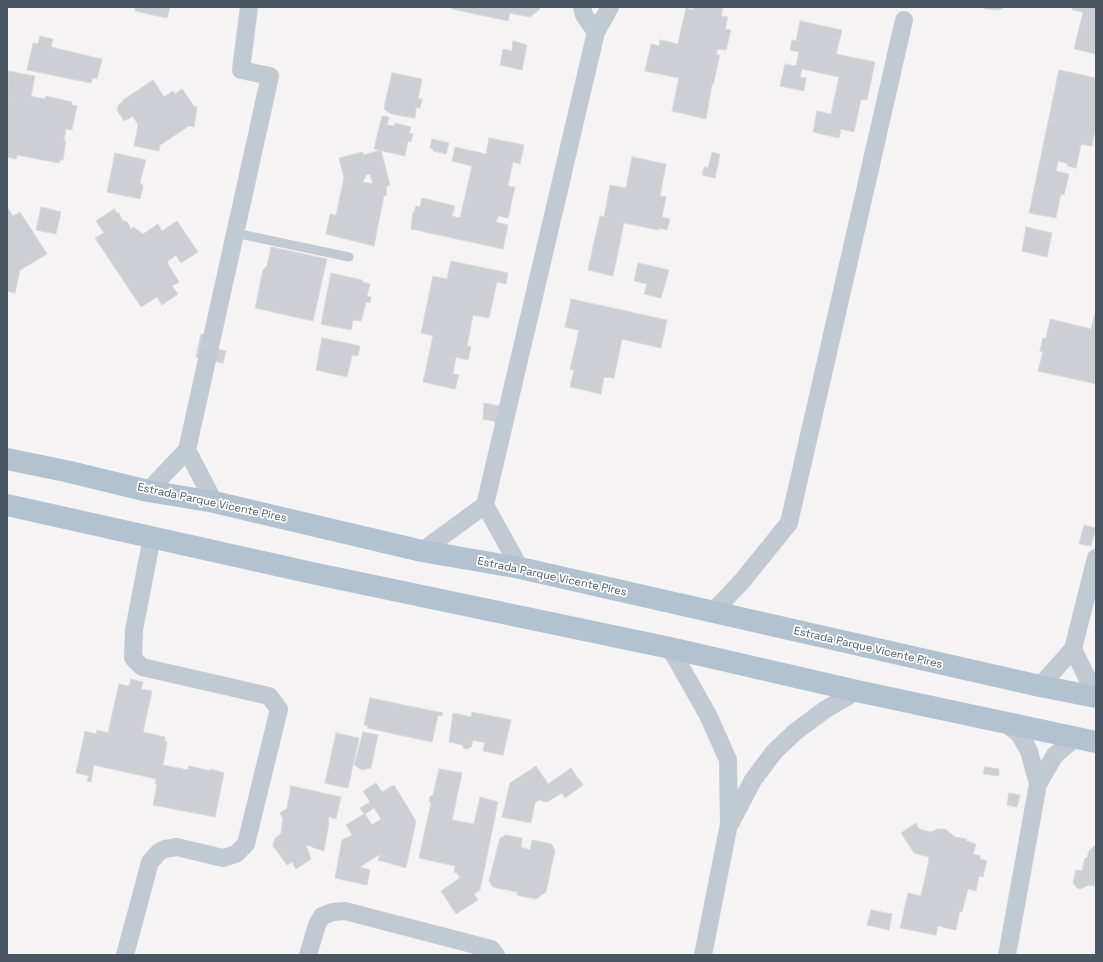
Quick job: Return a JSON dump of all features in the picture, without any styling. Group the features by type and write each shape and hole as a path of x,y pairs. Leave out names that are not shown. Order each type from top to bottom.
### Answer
{"main road":[{"name":"Estrada Parque Vicente Pires","path":"7,459 70,472 148,491 214,502 422,550 520,568 712,613 1040,686 1096,696"},
{"path":"7,505 670,648 1007,724 1096,742"}],"street":[{"path":"148,491 187,450 270,76 241,70 249,7"},
{"path":"582,7 584,15 596,32"},
{"path":"422,550 485,505 596,32 610,7"},
{"path":"712,613 743,580 789,523 904,20"},
{"path":"187,450 214,502"},
{"path":"485,505 520,568"},
{"path":"125,955 150,862 159,852 177,847 223,858 236,854 246,844 279,709 269,696 142,667 133,658 134,630 152,537"},
{"path":"1040,686 1073,649 1096,558"},
{"path":"670,648 708,715 728,760 729,824 703,955"},
{"path":"1073,649 1096,696"},
{"path":"729,824 753,780 774,752 795,732 826,709 856,691"},
{"path":"1007,724 1020,735 1029,751 1038,784"},
{"path":"1007,955 1038,784 1055,755 1075,738"},
{"path":"308,955 317,925 322,916 333,912 345,911 491,949 496,955"}],"lane":[{"path":"235,232 349,257"}],"building":[{"path":"135,7 170,7 167,18 135,11"},
{"path":"452,7 540,7 539,10 530,17 510,13 508,21 452,9"},
{"path":"693,7 723,7 721,16 728,17 725,29 731,30 726,50 718,49 717,51 716,55 720,55 713,85 712,84 706,119 672,111 679,78 645,71 651,44 659,46 660,40 678,44 686,8 693,10"},
{"path":"984,7 1004,7 1000,10 985,9"},
{"path":"1073,7 1096,7 1096,54 1074,49 1083,12 1072,10"},
{"path":"800,21 842,30 836,54 875,62 867,100 861,99 854,132 841,129 839,138 813,132 817,111 831,114 839,77 802,69 800,77 806,78 804,91 780,86 785,64 796,66 799,52 790,50 792,40 796,41"},
{"path":"40,36 53,39 51,47 102,59 97,79 93,78 91,83 27,70 33,43 38,44"},
{"path":"513,41 527,45 522,70 500,65 503,49 512,51"},
{"path":"1059,70 1096,78 1096,125 1092,146 1081,144 1076,168 1067,166 1068,164 1058,161 1056,171 1069,174 1064,195 1061,194 1056,218 1029,213"},
{"path":"8,71 35,76 31,96 45,99 46,96 72,102 72,105 77,106 72,130 66,129 63,160 60,160 59,163 17,155 16,159 7,157"},
{"path":"392,73 422,79 418,99 422,99 420,108 416,108 415,118 391,114 385,110 384,108"},
{"path":"153,80 164,97 173,91 175,94 182,89 194,106 197,107 194,127 189,126 160,145 159,151 134,146 138,125 133,116 124,121 117,110 119,104 123,102 123,100"},
{"path":"382,116 389,117 387,125 395,126 395,123 411,127 409,133 413,134 411,142 408,141 405,156 374,149"},
{"path":"489,138 524,145 520,164 513,162 508,186 515,187 508,218 498,216 496,222 508,225 503,249 411,229 413,212 416,206 420,207 422,198 455,206 452,216 460,218 472,166 452,161 455,147 486,154"},
{"path":"432,139 449,143 446,154 433,151 433,149 430,148"},
{"path":"381,150 390,185 387,186 386,196 384,195 374,246 326,234 330,214 336,215 344,178 339,158 363,152 363,155","holes":["370,174 373,184 363,182 366,175"]},
{"path":"712,152 720,154 715,178 702,175 704,167 708,168"},
{"path":"115,153 146,160 140,182 143,186 140,199 107,192"},
{"path":"632,157 666,164 660,196 666,197 662,217 670,219 667,230 659,228 659,230 624,223 613,276 588,270 600,216 604,217 610,185 626,188"},
{"path":"7,207 13,216 20,212 47,254 20,270 15,293 7,291"},
{"path":"41,207 61,212 56,234 36,230"},
{"path":"114,209 118,214 119,213 123,222 123,220 128,223 131,230 133,227 143,234 158,224 162,231 177,221 198,252 181,263 176,255 167,262 179,282 172,286 178,294 162,305 157,297 141,307 95,238 104,233 96,221"},
{"path":"1026,227 1052,233 1047,257 1022,251"},
{"path":"271,247 327,259 313,321 255,308 263,270 267,266"},
{"path":"451,261 508,273 506,284 497,282 489,318 473,315 467,346 471,347 468,360 456,357 453,374 459,375 455,389 423,382 433,336 421,333 433,276 447,279"},
{"path":"638,263 669,270 661,298 644,294 647,284 634,281"},
{"path":"331,273 362,280 362,282 370,284 367,296 371,297 370,303 366,302 361,321 353,320 351,330 321,324"},
{"path":"571,299 667,320 661,348 622,339 614,378 604,377 601,394 570,387 574,370 570,369 579,330 565,327"},
{"path":"1096,309 1096,384 1038,371 1043,352 1040,351 1043,338 1046,338 1050,319 1091,329"},
{"path":"201,334 217,338 214,348 226,351 223,363 196,357"},
{"path":"322,338 360,346 358,356 352,355 347,377 316,370"},
{"path":"484,403 505,407 502,423 483,419"},
{"path":"1084,525 1096,528 1091,546 1079,544"},
{"path":"131,679 143,682 141,689 152,691 143,732 165,737 165,741 167,742 163,765 188,770 189,766 211,771 211,769 224,773 215,817 153,805 157,784 155,784 156,779 94,765 91,782 87,781 89,776 76,773 85,731 96,734 97,730 108,733 119,684 129,686"},
{"path":"370,698 443,713 442,716 438,715 432,742 367,728 368,726 364,725"},
{"path":"472,712 511,720 503,755 483,751 485,743 473,740 471,747 467,749 463,748 463,745 449,742 453,713 471,717"},
{"path":"363,732 378,735 371,768 362,770 354,765"},
{"path":"336,733 359,738 348,788 325,783"},
{"path":"536,766 548,784 571,768 583,785 565,798 562,793 547,802 539,800 535,803 531,823 502,817 510,783"},
{"path":"985,767 999,769 999,776 983,774"},
{"path":"439,769 462,773 452,820 474,824 480,797 498,802 480,890 474,894 478,900 456,914 441,891 460,878 457,873 454,872 455,866 419,858 431,803 429,801 430,796 433,795"},
{"path":"376,783 382,792 394,785 416,821 406,868 378,860 380,854 360,867 370,870 367,885 335,878 342,840 352,835 346,825 364,814 360,808 370,802 363,791","holes":["374,808 381,819 372,825 365,814"]},
{"path":"291,786 341,797 336,819 329,817 324,851 306,845 311,859 296,869 292,862 287,865 273,846 275,838 281,834 283,819 280,813 287,808"},
{"path":"1009,793 1020,795 1017,807 1007,805"},
{"path":"916,823 919,829 931,832 938,829 945,829 955,837 967,839 966,841 976,844 973,854 980,856 980,859 987,861 983,877 979,876 976,891 968,889 962,912 960,911 956,930 938,926 936,935 900,928 908,893 921,896 929,860 929,857 914,853 901,833"},
{"path":"506,835 522,838 521,847 530,850 532,840 551,844 555,850 546,892 536,899 517,895 517,892 493,887 489,881 500,838"},
{"path":"1096,844 1096,886 1089,885 1080,889 1077,888 1073,883 1076,870 1082,871 1085,858 1087,858 1089,851"},
{"path":"871,910 892,914 889,930 867,925"}]}
